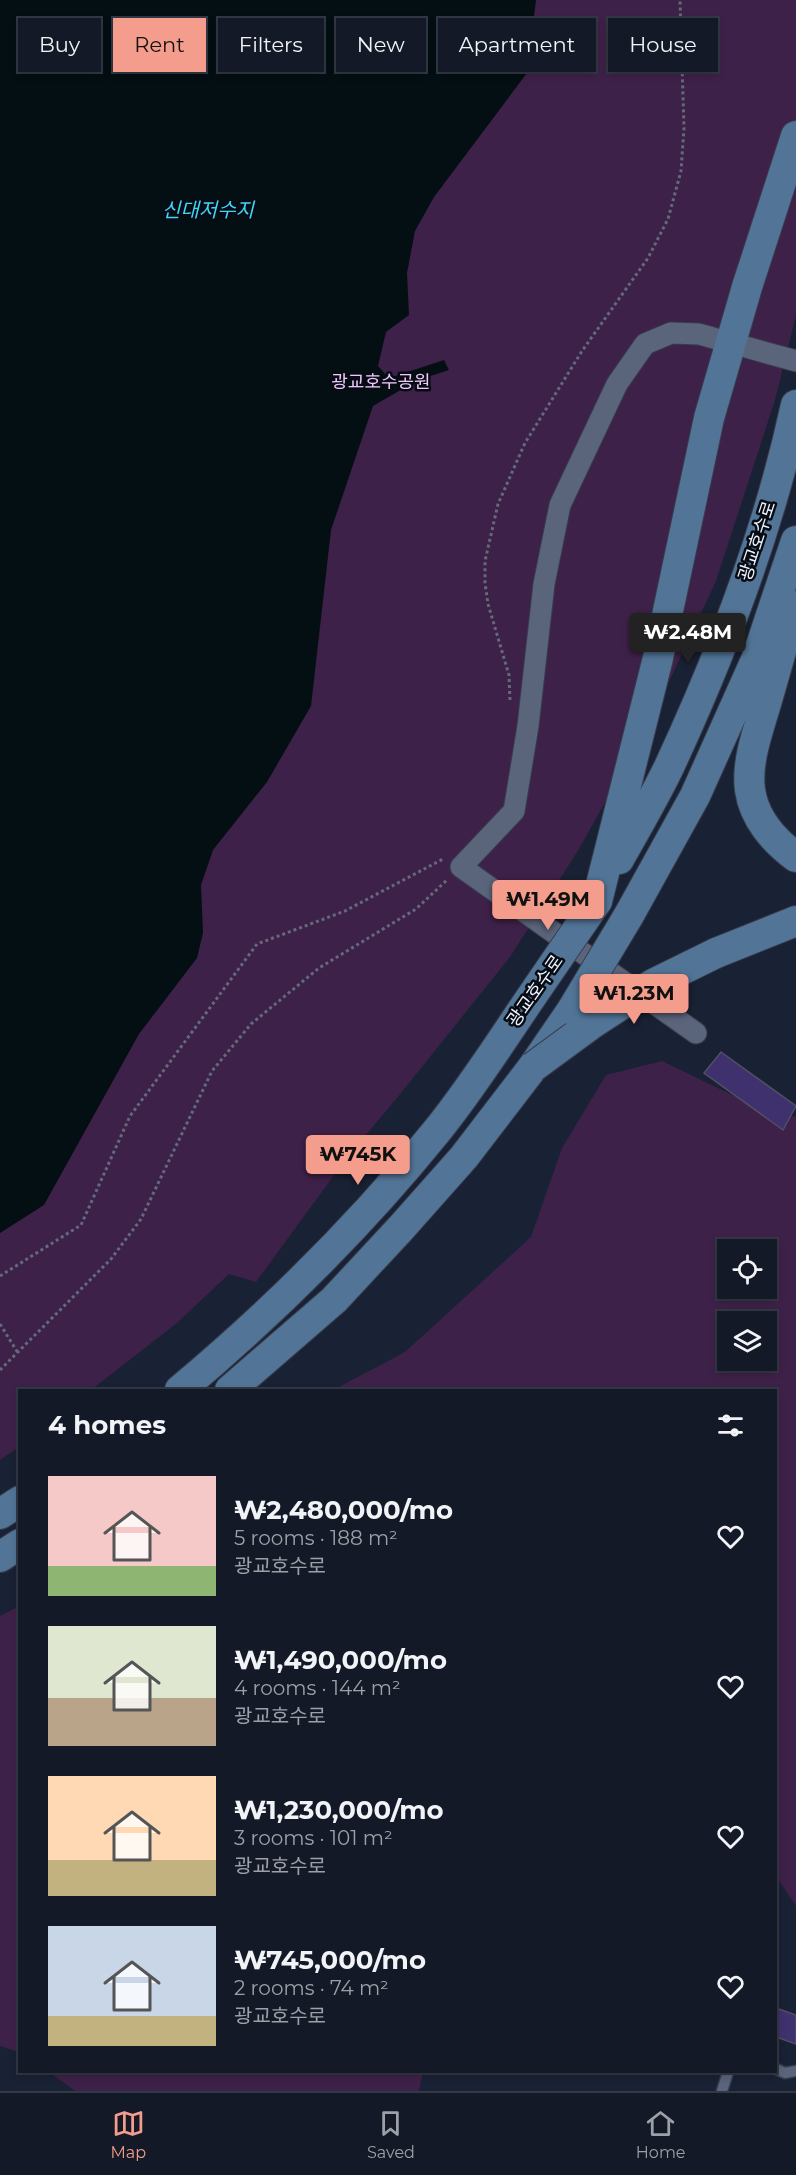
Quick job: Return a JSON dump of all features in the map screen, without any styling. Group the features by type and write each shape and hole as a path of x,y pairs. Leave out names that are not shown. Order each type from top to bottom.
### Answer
{"main road":[{"path":"597,902 658,658 709,418 730,343 796,136"},
{"name":"광교호수로","path":"181,1389 309,1274 437,1131 597,902 668,769 725,639 761,533 793,418"},
{"name":"광교호수로","path":"231,1389 334,1300 464,1157 533,1067 572,1010 629,915 695,796 756,660 795,556"},
{"path":"796,595 758,731 751,762 750,790 759,817 778,844 796,857"},
{"path":"533,1067 653,984 716,953 796,921"},
{"path":"0,1514 18,1502"},
{"path":"0,1557 18,1545"}],"street":[{"path":"696,1034 456,861 514,811 528,726 544,584 560,505 617,384 645,344 671,333 699,334 796,361"}],"lane":[{"path":"777,2069 785,2073 796,2071"},
{"path":"722,2091 728,2073"}],"path":[{"path":"511,711 509,675 488,604 484,561 498,504 525,443 582,351 648,258 668,219 681,171 684,128 680,0"},
{"path":"0,1276 81,1225 130,1116 257,944 345,911 456,861"},
{"path":"0,1370 111,1259 141,1219 212,1071 251,1024 319,968 416,909 456,861"},
{"path":"0,1324 18,1353"}],"green space":[{"name":"광교호수공원","path":"0,0 796,0 796,315 775,400 716,581 652,718 579,849 510,957 348,1156 256,1282 229,1274 177,1323 92,1389 18,1389 18,1448 0,1460"},
{"path":"662,1061 751,1104 796,1117 796,1906 777,1878 777,1389 335,1389 405,1352 531,1237 562,1148 606,1075"},
{"path":"18,1607 18,2052 0,2046 0,1616"},
{"path":"50,2073 423,2073 419,2091 75,2091"}],"water":[{"name":"신대저수지","path":"0,0 536,0 534,18 438,18 438,72 527,72 434,197 415,231 407,273 409,315 386,332 378,366 389,378 444,360 449,370 418,380 373,406 331,530 311,706 267,782 213,850 201,885 203,933 197,958 139,1034 44,1205 0,1233"}],"building":[{"path":"721,1052 796,1106 783,1130 704,1073"},
{"path":"777,2008 796,2015 796,2044 777,2037"}]}
